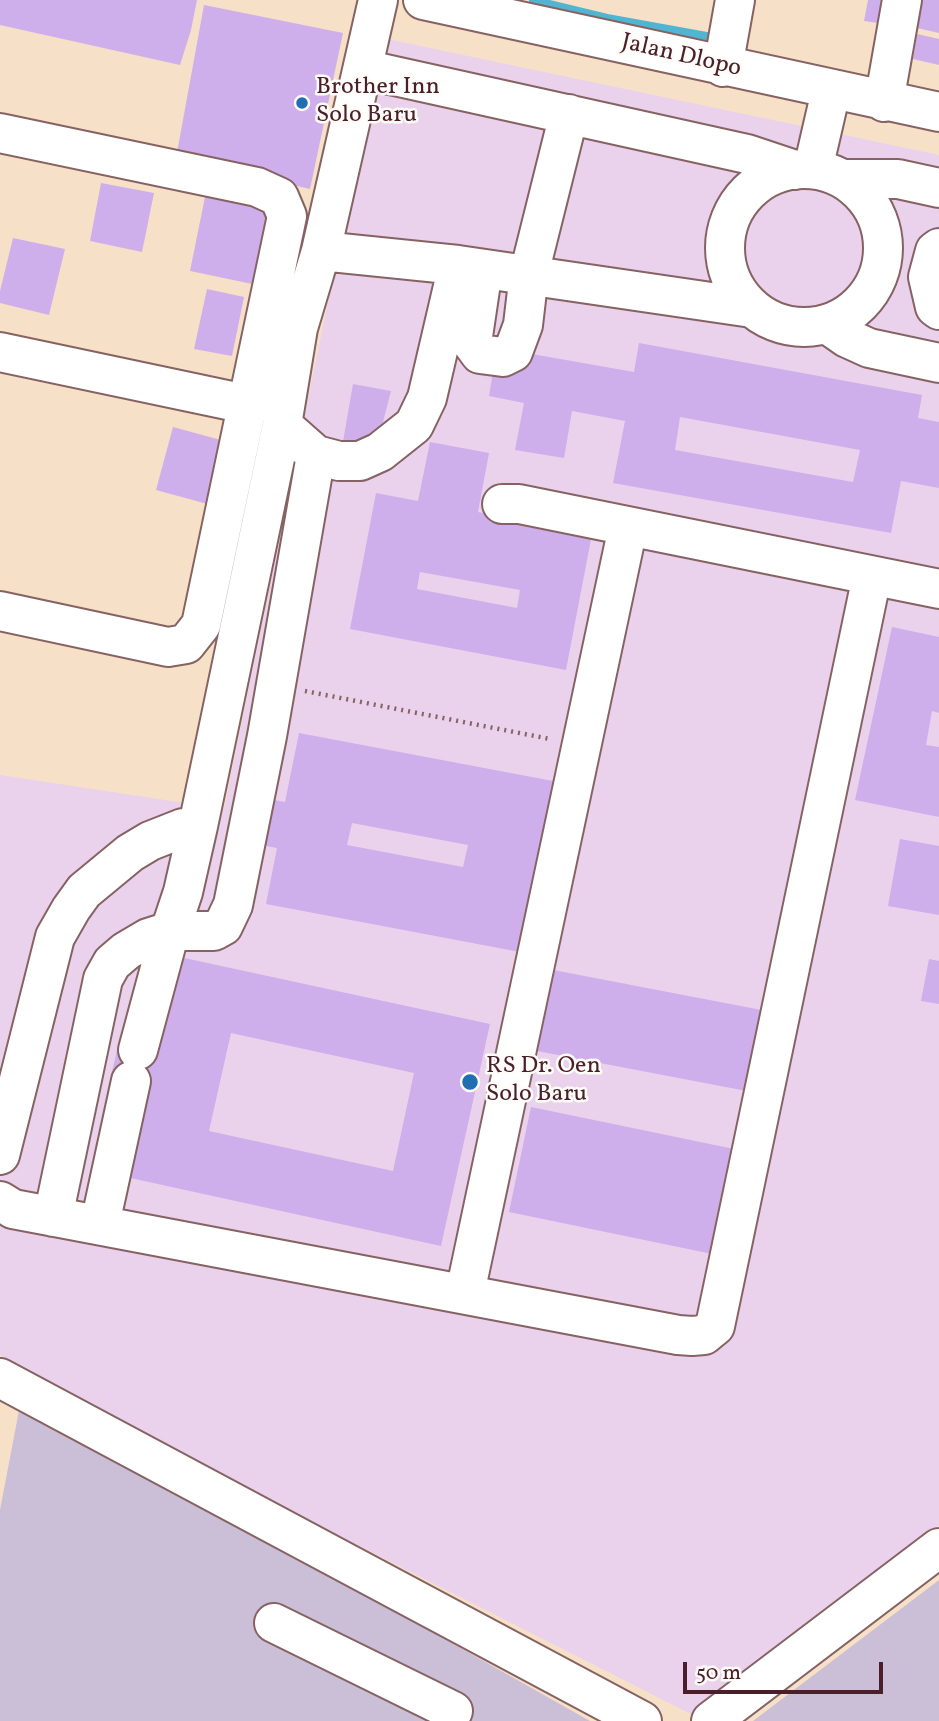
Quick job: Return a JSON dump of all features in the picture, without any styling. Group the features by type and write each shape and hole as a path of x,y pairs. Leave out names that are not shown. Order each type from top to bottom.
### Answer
{"street":[{"path":"100,1224 135,1066 170,931 183,892 198,826 282,425 298,328 321,251 377,0"},
{"name":"Jalan Dlopo","path":"423,0 831,91 939,112"},
{"path":"723,66 735,0"},
{"path":"884,102 902,0"},
{"path":"321,251 529,274 752,308 787,326 808,328 827,324 851,313 869,294 881,270 884,244 878,218 864,195 817,173 747,154 363,69"},
{"path":"817,173 831,91"},
{"path":"471,267 472,344 480,355 502,357 513,352 523,325 529,274 569,114"},
{"path":"0,133 257,187 279,197 287,216 201,625 186,644 168,647 0,611"},
{"path":"752,308 733,284 724,255 728,225 742,198 766,178 817,173 898,179 939,188"},
{"path":"939,248 935,251 928,277 935,307 939,310"},
{"path":"282,425 316,455 339,461 360,461 380,452 414,425 428,397 471,267"},
{"path":"827,324 847,338 869,348 939,363"},
{"path":"0,352 246,404"},
{"path":"52,1217 103,979 112,963 148,938 170,931 214,931 223,926 233,905 316,455"},
{"path":"502,504 519,504 939,589"},
{"path":"465,1293 628,527"},
{"path":"0,1201 13,1209 52,1217 685,1336 704,1335 715,1326 872,576"},
{"path":"0,1155 55,937 71,909 84,891 130,853 150,841 183,828 198,826"},
{"path":"0,1378 642,1721"},
{"path":"711,1721 939,1549"},
{"path":"274,1623 458,1718"}],"path":[{"path":"275,685 582,745"}],"shaded area":[{"name":"RS Dr. Oen Solo Baru","path":"382,38 939,155 939,1525 695,1716 237,1484 0,1355 0,775 224,809"},
{"path":"21,1400 590,1721 0,1721 0,1510"},
{"path":"939,1580 939,1721 753,1721"}],"building":[{"path":"0,0 197,0 180,65 0,25"},
{"path":"868,0 890,0 885,24 864,21"},
{"path":"923,0 939,0 939,33 917,28"},
{"path":"204,5 343,33 310,189 176,158"},
{"path":"917,34 939,39 939,65 913,59"},
{"path":"101,183 154,193 142,252 90,241"},
{"path":"206,192 273,205 257,285 190,271"},
{"path":"13,238 65,249 49,315 0,303 0,291"},
{"path":"207,289 244,297 232,356 194,349"},
{"path":"639,343 922,395 918,418 939,422 939,488 901,481 891,533 613,483 625,421 572,411 564,458 515,450 524,403 489,396 495,360 530,366 532,354 634,372","holes":["680,417 860,450 853,482 675,450"]},
{"path":"353,384 391,391 375,453 341,453"},
{"path":"173,427 228,442 211,505 156,490"},
{"path":"430,442 489,453 478,512 592,534 566,670 350,629 376,493 418,501","holes":["420,572 520,590 517,608 417,589"]},
{"path":"892,627 939,637 939,713 932,711 926,745 939,747 939,817 855,800"},
{"path":"299,733 553,781 520,952 266,904 277,848 250,843 258,797 285,802","holes":["352,823 468,845 463,867 347,845"]},
{"path":"900,839 939,846 939,915 888,906"},
{"path":"175,956 490,1024 441,1246 126,1177 146,1084 111,1076 118,1046 153,1054","holes":["231,1033 414,1073 393,1171 209,1131"]},
{"path":"929,959 939,961 939,1004 921,1001"},
{"path":"548,969 772,1012 757,1093 532,1050"},
{"path":"531,1107 739,1150 717,1255 509,1212"}],"waterway":[{"path":"533,0 607,18 712,37"}],"place":[{"name":"Brother Inn Solo Baru","path":"302,103"},
{"name":"RS Dr. Oen Solo Baru","path":"470,1082"}]}
